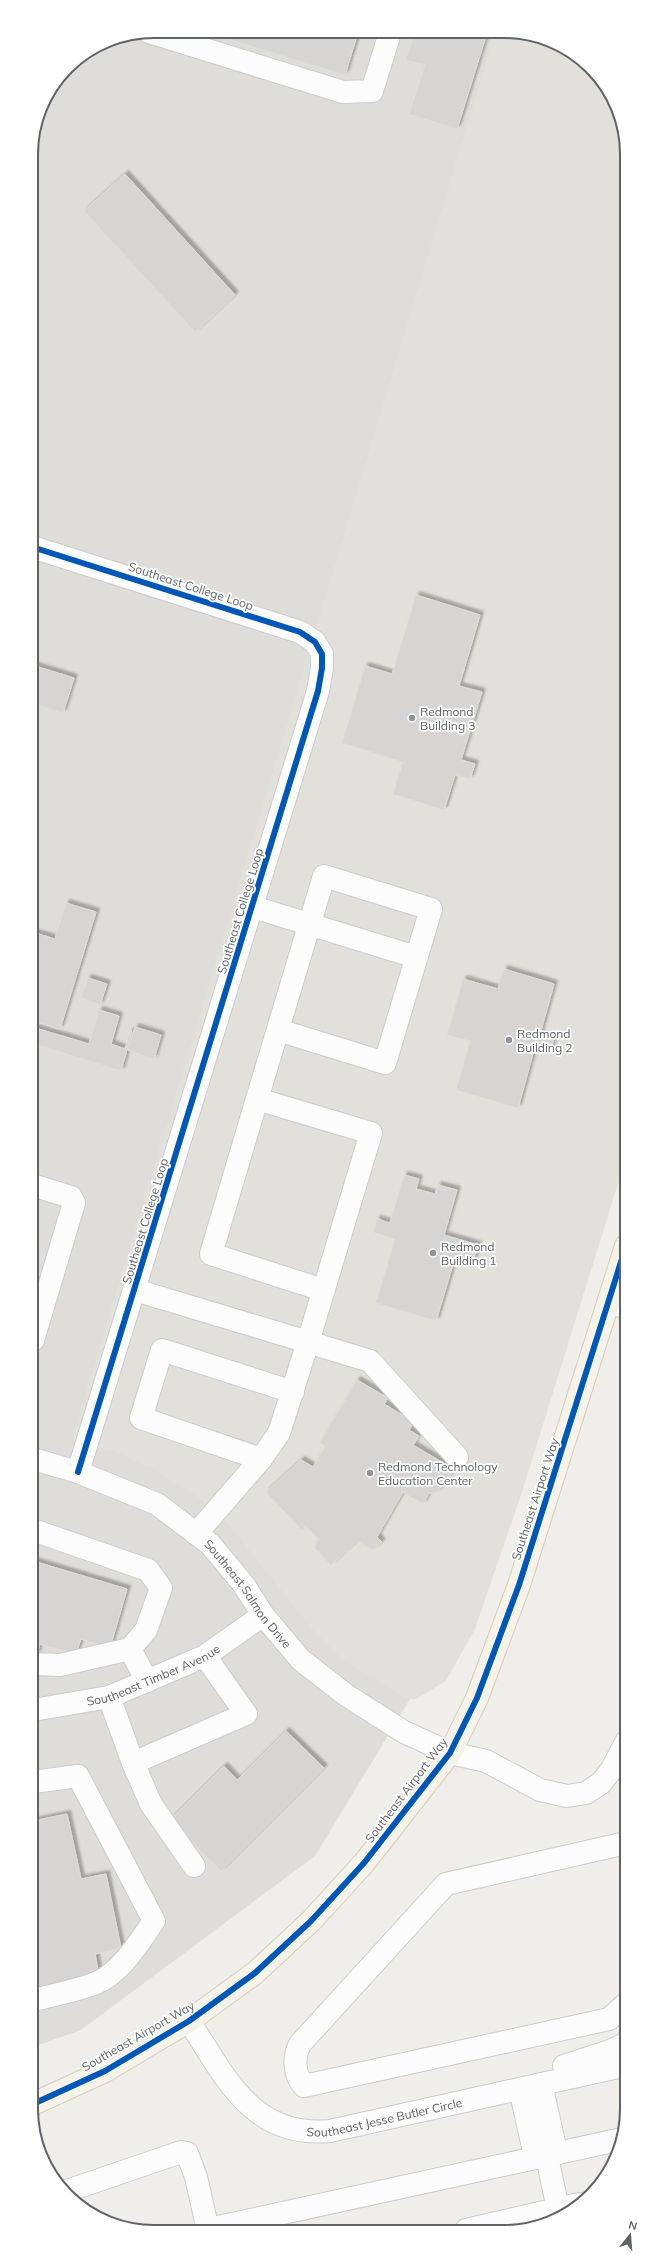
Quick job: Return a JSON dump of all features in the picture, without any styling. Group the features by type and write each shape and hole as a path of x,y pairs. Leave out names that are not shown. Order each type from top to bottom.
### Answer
{"main road":[{"name":"Southeast Airport Way","path":"38,2102 105,2071 189,2021 255,1973 311,1921 389,1833 450,1753 478,1698 617,1305 620,1285"}],"street":[{"path":"168,38 343,92 372,91 388,38"},
{"name":"Southeast College Loop","path":"38,549 300,632 315,642 322,654 322,668 318,691 253,907 78,1472"},
{"path":"278,1030 385,1063 431,909 324,876 210,1254 323,1290"},
{"path":"253,907 416,957"},
{"path":"196,1534 260,1459 279,1433 293,1392 371,1133 257,1099"},
{"path":"38,1187 71,1197 74,1203 38,1320"},
{"path":"135,1290 370,1362 457,1457"},
{"path":"260,1459 141,1418 162,1350 293,1392"},
{"name":"Southeast Salmon Drive","path":"38,1460 78,1472 157,1504 210,1544 244,1585 264,1615 301,1660 346,1696 404,1732 450,1753"},
{"path":"38,1532 148,1570 161,1588 146,1630 130,1649 60,1665 38,1664"},
{"name":"Southeast Timber Avenue","path":"38,1709 109,1697 205,1656 264,1615"},
{"path":"130,1649 147,1681"},
{"path":"132,1763 246,1714 205,1656"},
{"path":"109,1697 132,1763 151,1804 194,1866"},
{"path":"450,1753 486,1760 549,1793 577,1795 586,1793 600,1783 612,1769 620,1754"},
{"path":"38,1781 78,1776 154,1920 132,1951 116,1968 97,1983 38,1999"},
{"path":"620,1844 446,1884 300,2044 296,2052 295,2062 299,2081 304,2086 609,2019 620,2009"},
{"name":"Southeast Jesse Butler Circle","path":"189,2021 240,2097 258,2114 281,2126 293,2130 311,2132 330,2131 620,2067"},
{"path":"558,2208 546,2157 534,2147 531,2087 539,2074 610,2051 620,2046"},
{"path":"252,2225 615,2141"},
{"path":"71,2190 181,2152 187,2154 196,2177 207,2225"},
{"path":"487,2225 566,2207"}],"shaded area":[{"path":"147,38 511,38 526,40 541,44 562,54 586,72 596,84 604,96 614,117 620,147 620,169 419,1684 315,1856 81,2030 38,2045 38,147 42,124 54,96 72,72 96,54 117,44 132,40"},
{"path":"493,38 511,38 541,44 562,54 574,62 586,72 596,84 604,96 614,117 620,147 620,1177 522,1492 475,1629 446,1681 416,1699 405,1698 340,1657 314,1631 228,1524 194,1494 153,1469 116,1452 72,1439"}],"building":[{"path":"225,38 356,38 345,75"},
{"path":"413,38 485,38 457,129 409,114 425,65 406,60"},
{"path":"125,174 235,295 195,332 84,211"},
{"name":"Redmond Building 3","path":"416,595 480,615 459,686 482,692 461,760 475,764 470,779 455,775 444,810 393,794 403,762 342,743 365,666 392,674"},
{"path":"38,667 74,678 63,713 38,705"},
{"path":"66,903 96,912 60,1029 38,1022 38,934 55,939"},
{"name":"Redmond Building 2","path":"504,969 554,984 540,1034 554,1039 549,1054 534,1050 518,1108 456,1090 470,1041 447,1035 463,979 498,989"},
{"path":"88,978 107,984 100,1005 81,998"},
{"path":"99,1010 119,1016 111,1044 125,1049 130,1031 132,1032 121,1071 38,1045 38,1029 89,1044"},
{"path":"135,1027 161,1035 154,1059 128,1050"},
{"name":"Redmond Building 1","path":"404,1175 419,1179 416,1189 435,1194 438,1185 457,1190 444,1235 478,1245 472,1266 454,1261 436,1321 376,1303 395,1239 373,1232 377,1219 390,1223"},
{"name":"Redmond Technology Education Center","path":"357,1380 388,1398 384,1404 414,1422 409,1430 419,1436 413,1445 455,1470 437,1492 429,1493 423,1504 403,1492 377,1537 382,1542 373,1550 357,1541 331,1565 314,1547 319,1539 305,1526 302,1530 266,1492 301,1460 313,1467 325,1447 320,1442"},
{"path":"38,1562 127,1589 110,1648 81,1639 76,1654 40,1644 38,1651"},
{"path":"286,1731 324,1768 221,1871 170,1820 224,1766 237,1780"},
{"path":"67,1814 81,1879 106,1874 121,1948 95,1954 99,1975 38,1987 38,1820"}],"cycle path":[{"path":"38,549 300,632 315,642 322,654 322,668 318,691 78,1472"},
{"path":"38,2102 105,2071 189,2021 255,1973 311,1921 364,1863 450,1753 477,1698 519,1585 620,1265"}],"place":[{"name":"Redmond Building 3","path":"412,718"},
{"name":"Redmond Building 2","path":"509,1040"},
{"name":"Redmond Building 1","path":"433,1253"},
{"name":"Redmond Technology Education Center","path":"370,1473"}]}
